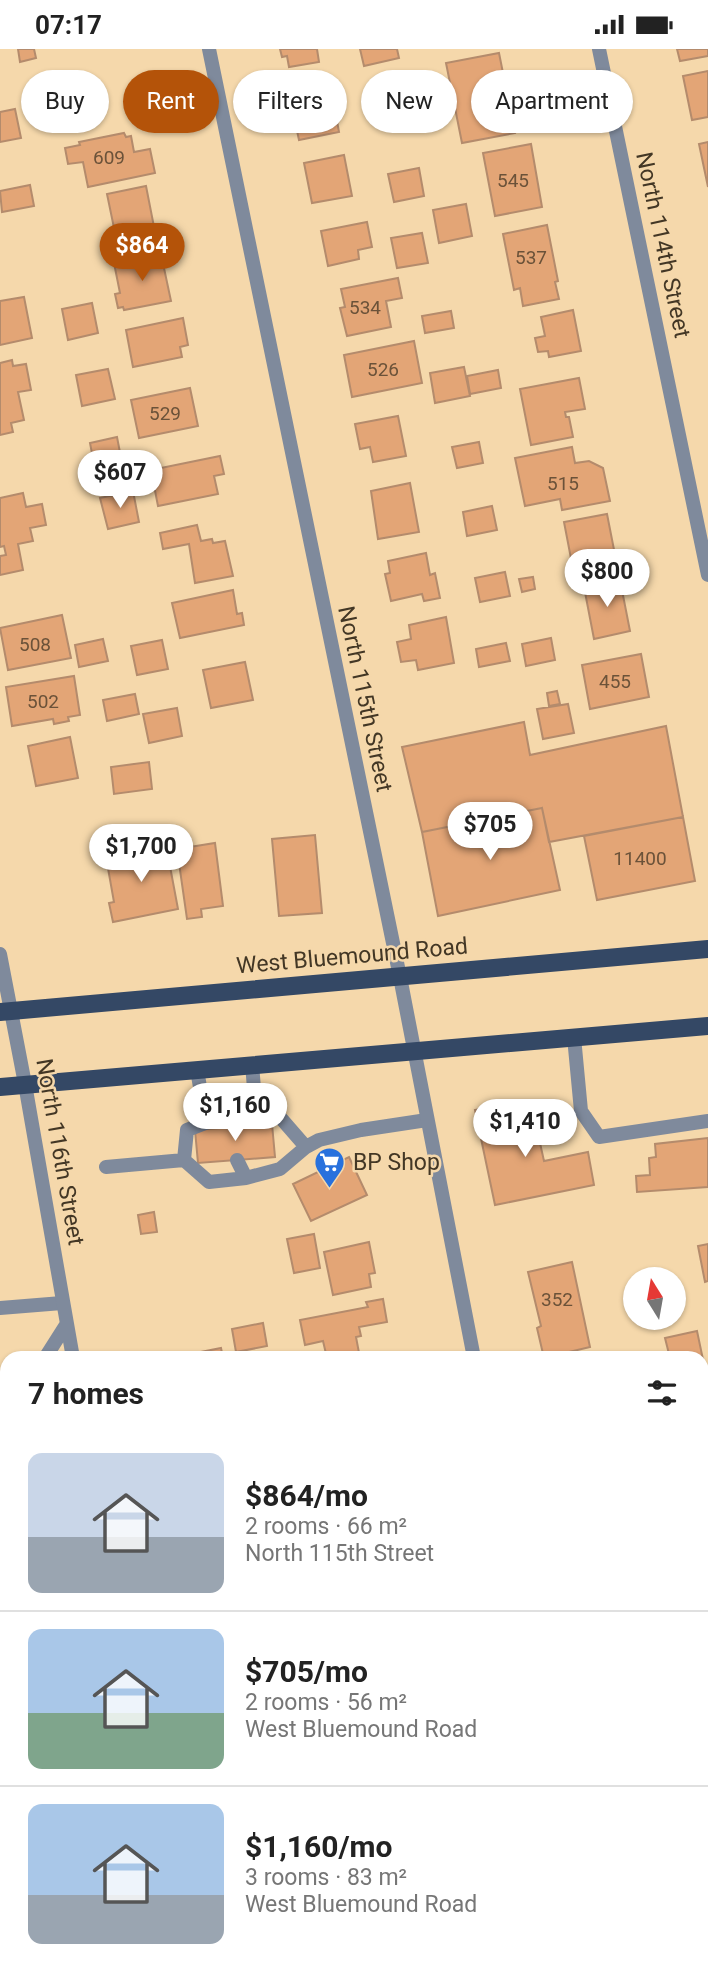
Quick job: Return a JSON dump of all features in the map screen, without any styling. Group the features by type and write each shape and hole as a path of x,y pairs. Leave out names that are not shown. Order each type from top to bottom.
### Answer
{"main road":[{"name":"West Bluemound Road","path":"6,1011 708,949"},
{"path":"0,1087 708,1026"}],"street":[{"name":"North 115th Street","path":"208,49 400,977 473,1351"},
{"name":"North 114th Street","path":"599,49 708,575"},
{"name":"North 116th Street","path":"0,954 6,1011 25,1084 72,1351"},
{"path":"574,1037 581,1111 599,1137 708,1121"},
{"path":"252,1064 256,1113"},
{"path":"197,1069 217,1123"},
{"path":"184,1160 187,1130 256,1113 279,1116 306,1147"},
{"path":"106,1167 184,1160 209,1182 246,1178 280,1169 306,1147 319,1140 361,1130 427,1120"},
{"path":"237,1160 246,1178"},
{"path":"0,1308 62,1303"},
{"path":"49,1351 66,1325"}],"building":[{"path":"18,49 34,49 36,58 20,62"},
{"path":"280,49 317,49 319,62 289,67 287,56 282,57"},
{"path":"360,49 397,49 399,58 364,66"},
{"path":"677,49 708,49 708,56 680,61"},
{"path":"499,53 502,70 471,70 471,133 515,133 462,143 457,118 457,70 447,70 446,63"},
{"path":"708,71 708,117 692,120 683,76"},
{"path":"15,109 21,138 0,142 0,112"},
{"path":"124,133 126,137 131,136 134,152 150,149 155,173 88,187 83,162 68,164 65,148 80,145 79,142"},
{"path":"298,133 334,133 299,140"},
{"path":"708,142 708,187 699,144"},
{"path":"531,144 542,207 495,216 483,153"},
{"path":"344,155 352,196 312,203 304,163"},
{"path":"419,168 424,196 394,202 388,174"},
{"path":"30,185 34,206 2,212 0,191"},
{"path":"146,186 156,237 143,240 146,252 120,257 107,194"},
{"path":"466,204 472,236 439,243 433,210"},
{"path":"367,222 372,247 358,250 359,259 328,266 321,231"},
{"path":"547,225 559,299 523,306 520,288 514,290 503,234"},
{"path":"422,233 428,263 397,268 391,238"},
{"path":"161,254 171,301 124,310 123,307 118,308 115,294 120,293 114,263"},
{"path":"398,278 402,298 386,301 391,327 347,336 340,308 345,307 341,289"},
{"path":"24,297 32,338 0,345 0,301"},
{"path":"92,303 98,333 68,340 62,309"},
{"path":"573,310 581,351 549,357 548,351 538,352 535,338 545,336 541,317"},
{"path":"451,311 454,328 425,333 422,316"},
{"path":"183,318 188,345 180,347 182,357 133,367 126,330"},
{"path":"414,341 422,383 352,397 344,355"},
{"path":"12,360 13,366 26,364 31,390 18,392 24,420 11,423 13,432 0,435 0,363"},
{"path":"464,367 470,396 435,403 430,373"},
{"path":"108,369 115,399 82,406 76,375"},
{"path":"498,370 501,388 470,394 467,376"},
{"path":"579,378 585,409 565,412 566,417 569,417 573,437 531,445 520,389"},
{"path":"190,388 198,426 139,438 131,400"},
{"path":"398,416 406,456 373,462 370,447 360,449 355,424"},
{"path":"117,437 123,468 96,474 90,443"},
{"path":"479,442 483,463 457,468 452,447"},
{"path":"572,447 575,463 589,461 603,468 610,501 562,510 560,499 525,506 515,458"},
{"path":"220,456 224,474 214,476 218,494 158,506 151,470"},
{"path":"410,483 419,532 378,539 371,491"},
{"path":"133,491 139,522 108,529 100,498"},
{"path":"23,493 26,507 42,504 46,525 30,528 33,541 18,544 23,570 0,575 0,556 6,555 4,546 0,547 0,498"},
{"path":"492,506 497,530 467,536 463,512"},
{"path":"607,514 617,565 574,574 564,522"},
{"path":"197,525 201,541 225,541 233,576 195,583 189,544 163,549 160,533"},
{"path":"426,553 430,575 435,573 440,598 424,601 422,594 391,601 385,574 390,573 388,561"},
{"path":"505,572 510,596 480,602 475,578"},
{"path":"533,577 535,589 522,592 519,579"},
{"path":"620,580 630,631 594,639 584,587"},
{"path":"233,590 237,614 242,613 244,625 180,638 172,603"},
{"path":"62,615 71,658 8,670 0,628"},
{"path":"446,617 454,663 418,670 416,660 401,662 397,642 411,639 409,625"},
{"path":"551,638 555,660 526,666 522,644"},
{"path":"103,639 108,661 79,667 75,645"},
{"path":"162,640 168,669 137,675 131,646"},
{"path":"506,643 510,661 479,667 476,649"},
{"path":"641,654 649,697 590,709 582,665"},
{"path":"245,662 253,700 211,708 203,670"},
{"path":"74,676 80,715 54,724 53,719 12,726 6,687"},
{"path":"557,691 560,704 549,706 547,693"},
{"path":"135,694 139,714 107,721 103,700"},
{"path":"568,704 574,733 543,739 537,709"},
{"path":"177,708 182,736 149,743 143,714"},
{"path":"524,722 530,755 666,726 683,817 549,842 542,808 422,832 402,747"},
{"path":"70,737 78,778 36,786 28,746"},
{"path":"149,762 152,789 114,794 111,767"},
{"path":"542,808 560,890 438,916 422,832"},
{"path":"683,817 695,881 597,900 584,836"},
{"path":"315,835 322,913 279,916 272,839"},
{"path":"215,843 223,906 201,909 202,917 187,919 177,849"},
{"path":"166,845 178,909 113,922 109,903 114,902 106,857"},
{"path":"517,1101 524,1137 538,1134 544,1161 588,1152 594,1185 495,1205 475,1110"},
{"path":"272,1124 275,1157 198,1163 195,1130"},
{"path":"708,1138 708,1187 637,1192 636,1176 650,1175 649,1158 656,1157 655,1144"},
{"name":"BP Shop","path":"349,1157 367,1195 311,1221 293,1184"},
{"path":"154,1212 157,1232 141,1234 138,1215"},
{"path":"314,1234 320,1268 294,1273 287,1239"},
{"path":"369,1242 375,1273 369,1274 371,1287 333,1295 324,1252"},
{"path":"708,1244 708,1281 705,1282 698,1246"},
{"path":"572,1262 590,1347 573,1351 542,1351 537,1328 541,1326 528,1272"},
{"path":"383,1299 387,1322 359,1327 361,1336 356,1337 359,1351 325,1351 323,1341 305,1345 300,1320 368,1307 366,1302"},
{"path":"263,1323 267,1346 236,1351 232,1329"},
{"path":"697,1331 701,1351 668,1351 665,1338"}],"place":[{"name":"BP Shop","path":"330,1189"}]}
